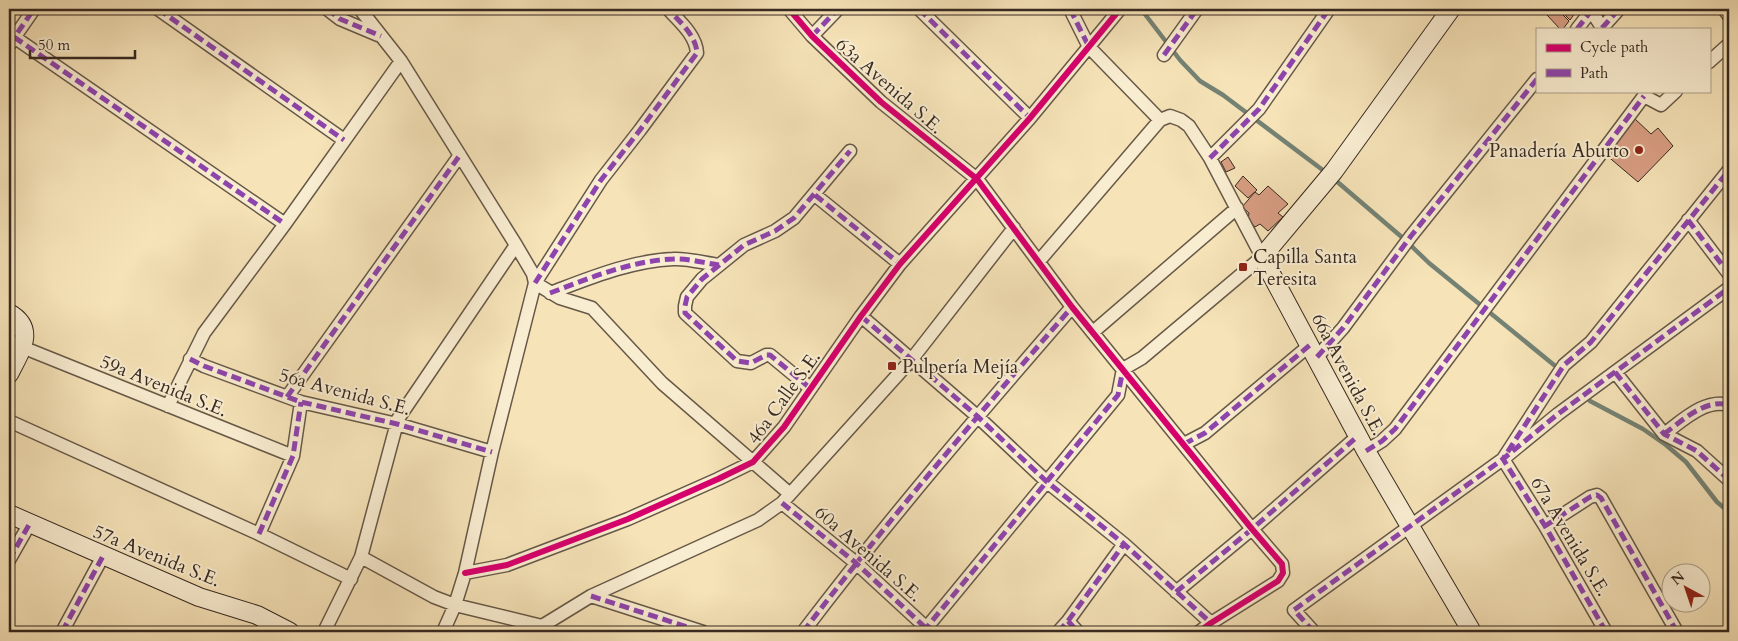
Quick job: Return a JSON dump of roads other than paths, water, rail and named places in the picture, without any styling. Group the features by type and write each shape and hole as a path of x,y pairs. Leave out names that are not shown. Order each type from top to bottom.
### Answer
{"street":[{"path":"34,9 11,41 285,224"},
{"path":"158,9 344,140"},
{"path":"327,9 340,19 380,36"},
{"path":"360,9 401,61 516,245 533,274 535,283"},
{"path":"442,632 455,605 464,573 492,452 535,283 601,180 697,53 697,45 694,39 668,9"},
{"name":"63a Avenida S.E.","path":"789,9 812,36 882,102 977,179 1014,228"},
{"path":"812,36 838,9"},
{"path":"919,9 1030,118"},
{"path":"1070,9 1089,47"},
{"name":"46a Calle S.E.","path":"464,573 507,565 628,519 753,462 784,427 861,316 900,264 1030,118 1120,9"},
{"path":"1164,55 1197,9"},
{"path":"1210,158 1259,109 1329,9"},
{"path":"927,631 1046,481 1118,395 1123,369 1142,358 1262,256 1334,171 1451,9"},
{"path":"1578,28 1591,10 1602,28 1619,9"},
{"path":"1724,9 1729,16"},
{"path":"1710,61 1729,44"},
{"name":"66a Avenida S.E.","path":"1089,47 1165,118 1181,120 1188,126 1210,158 1362,443 1472,632"},
{"path":"168,406 204,333 285,224 401,61"},
{"path":"1184,444 1205,433 1343,328 1411,236 1536,80"},
{"path":"1176,592 1252,529 1362,443 1382,441 1395,428 1643,94 1661,105 1675,92"},
{"path":"1039,261 1165,118"},
{"path":"810,388 770,355 766,354 750,363 737,361 685,313 685,306 687,297 702,279 719,265 744,245 775,231 794,218 850,151"},
{"path":"287,397 460,155"},
{"path":"1503,459 1564,365 1591,342 1729,170"},
{"path":"815,195 900,264"},
{"path":"1093,332 1237,208"},
{"path":"1688,220 1729,274"},
{"path":"361,557 434,597 455,605 543,629 591,596 758,520 786,499 912,359 1014,228 1072,307 1282,564 1283,574 1278,582 1210,623 1199,632"},
{"path":"324,632 361,557 397,424 404,410 516,245"},
{"path":"550,293 605,272 645,263 674,259 719,265"},
{"name":"60a Avenida S.E.","path":"535,283 560,298 592,308 662,383 753,462 786,499 927,631"},
{"path":"1314,632 1294,610 1503,459 1558,414 1729,288"},
{"path":"803,632 856,563 977,416 1072,307"},
{"path":"9,313 23,325 25,335 22,348 9,374"},
{"path":"861,316 977,416 1046,481 1124,544 1210,623"},
{"name":"59a Avenida S.E.","path":"22,348 292,456"},
{"name":"56a Avenida S.E.","path":"190,358 204,366 301,402 397,424 492,452"},
{"path":"1615,372 1664,434 1697,452 1729,480"},
{"path":"259,534 292,456 301,402"},
{"path":"1664,434 1695,412 1711,404 1729,405"},
{"path":"9,421 259,534 351,579"},
{"name":"67a Avenida S.E.","path":"1503,459 1545,526 1606,632"},
{"path":"1545,526 1590,497 1597,495 1604,503 1677,632"},
{"name":"57a Avenida S.E.","path":"9,514 199,597 257,615 290,632"},
{"path":"9,560 30,523"},
{"path":"1058,632 1124,544"},
{"path":"62,632 103,556"},
{"path":"591,596 703,632"},
{"path":"1068,621 1078,632"}],"waterway":[{"path":"1141,9 1180,60 1200,81 1223,95 1328,174"},
{"path":"1334,179 1429,263 1554,365"},
{"path":"1590,401 1643,429 1666,445 1686,462 1717,502 1729,512"}],"place":[{"name":"Panadería Aburto","path":"1639,150"},
{"name":"Capilla Santa Teresita","path":"1243,267"},
{"name":"Pulpería Mejía","path":"892,366"}]}
